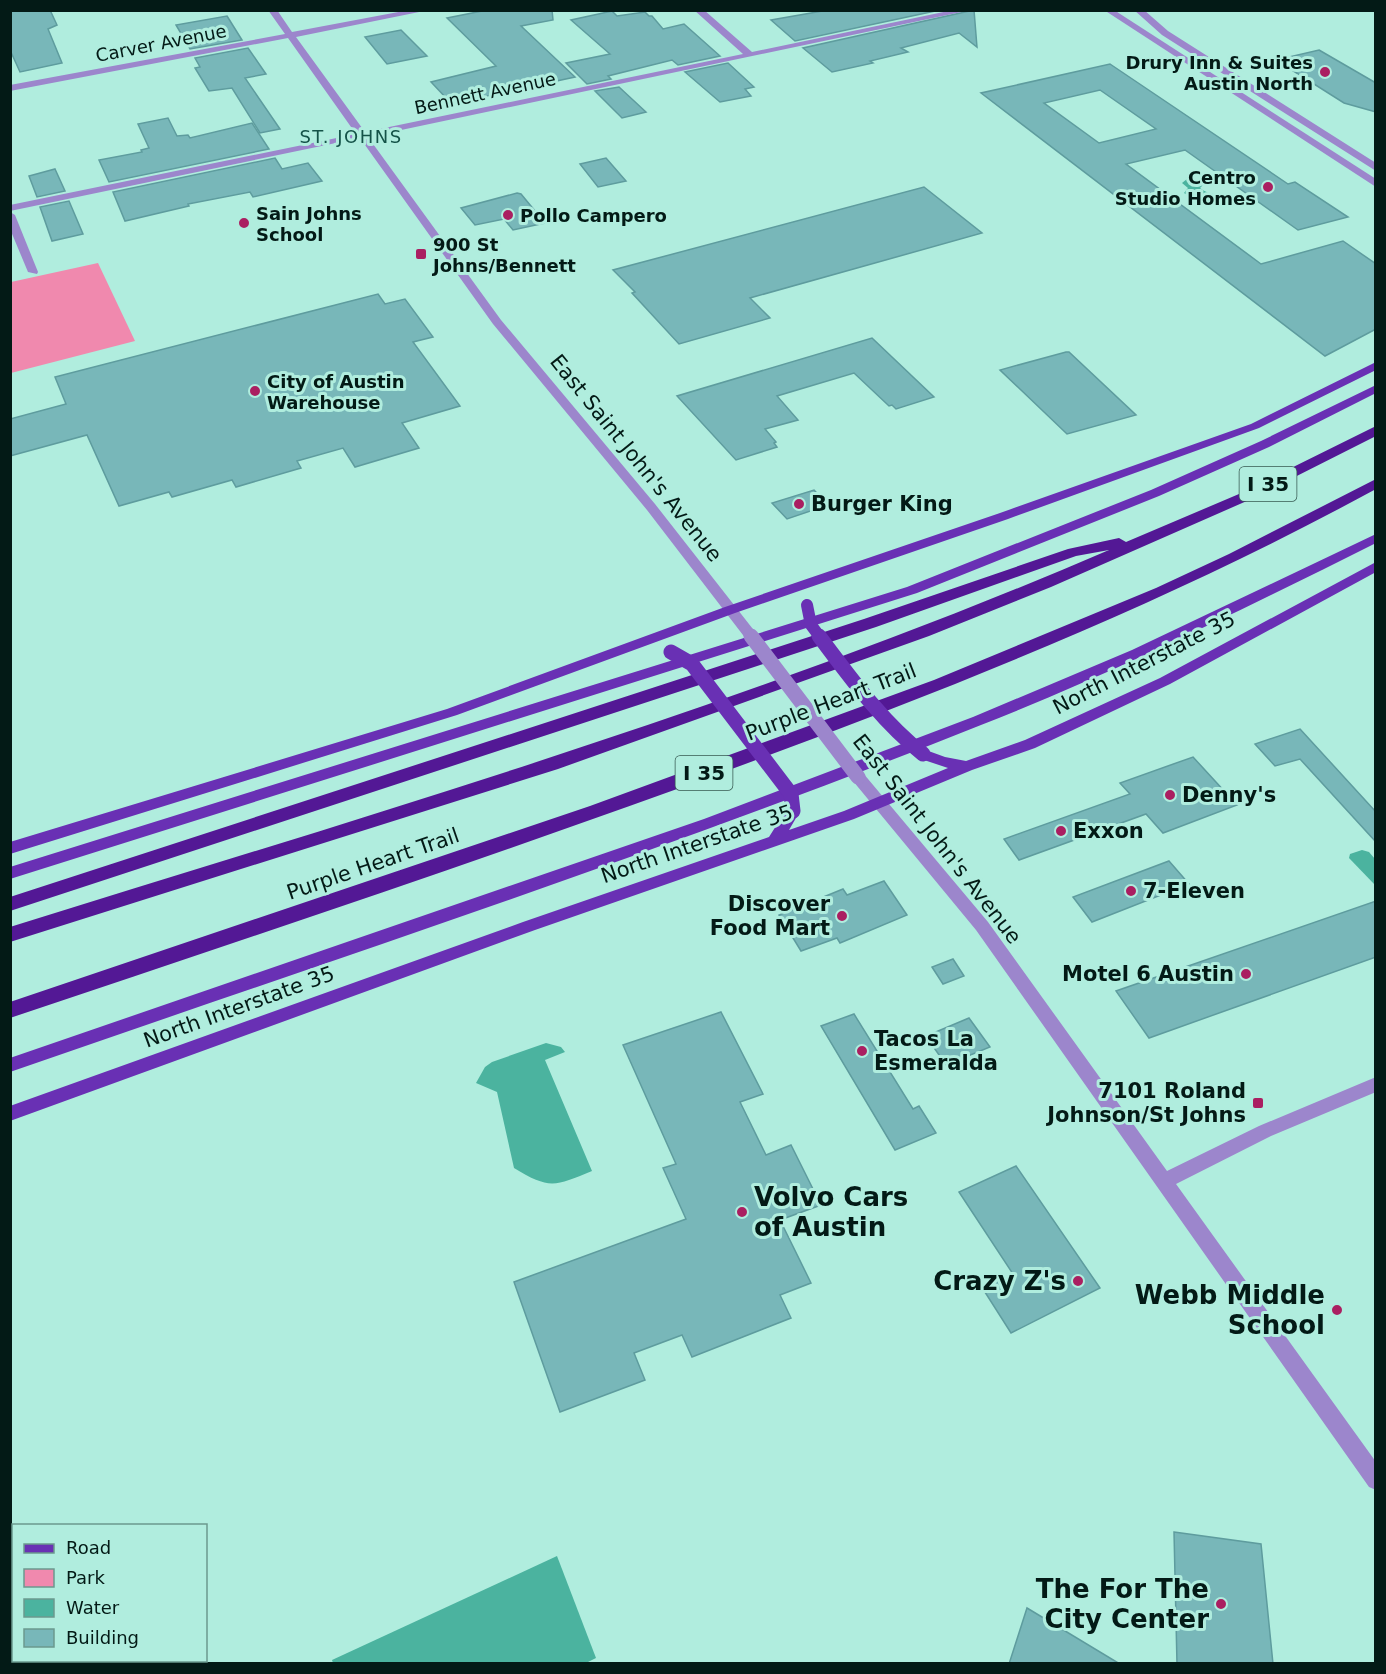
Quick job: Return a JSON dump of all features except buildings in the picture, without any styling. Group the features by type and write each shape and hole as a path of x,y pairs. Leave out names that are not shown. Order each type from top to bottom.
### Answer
{"highway":[{"name":"Purple Heart Trail","path":"10,935 552,765 923,632 1159,534 1244,496 1376,430"},
{"name":"Purple Heart Trail","path":"10,1010 553,827 890,704 1030,648 1204,572 1267,542 1376,483"},
{"path":"10,904 870,623 1073,552 1159,534"}],"main road":[{"path":"10,848 452,712 730,610 1255,426 1376,365"},
{"path":"10,873 912,590 1155,493 1265,444 1376,388"},
{"path":"10,1065 709,823 978,721 1137,653 1267,592 1376,537"},
{"name":"North Interstate 35","path":"10,1114 529,926 879,804 967,766 1030,744 1165,681 1376,566"},
{"path":"828,577 807,605 811,625 851,678 904,739 923,754 943,762 967,766"},
{"path":"638,645 671,652 692,664 790,795 793,811 774,842"}],"street":[{"name":"East Saint John's Avenue","path":"272,10 496,322 651,507 879,804 982,926 1376,1480"},
{"name":"Carver Avenue","path":"10,88 425,10"},
{"path":"698,10 750,55"},
{"name":"Bennett Avenue","path":"10,208 967,10"},
{"path":"1108,10 1376,184"},
{"path":"1127,10 1376,168"},
{"path":"1138,10 1165,33"},
{"path":"10,215 33,272"},
{"path":"1162,1182 1265,1131 1376,1083"}],"green space":[{"path":"98,263 135,341 11,373 11,282"}],"water":[{"path":"1187,179 1197,179 1204,184 1200,188 1224,199 1215,203 1184,193 1188,188 1182,183"},
{"path":"1362,850 1369,852 1375,859 1375,885 1349,858 1350,854"},
{"path":"546,1043 561,1047 565,1052 545,1060 592,1171 569,1180 553,1183 536,1180 514,1168 497,1092 476,1083 485,1067 492,1062"},
{"path":"557,1556 596,1658 586,1663 333,1663 332,1660"}],"place":[{"name":"Drury Inn & Suites Austin North","path":"1325,72"},
{"name":"Centro Studio Homes","path":"1268,187"},
{"name":"Pollo Campero","path":"508,215"},
{"name":"Sain Johns School","path":"244,223"},
{"name":"900 St Johns/Bennett","path":"421,254"},
{"name":"City of Austin Warehouse","path":"255,391"},
{"name":"Burger King","path":"799,504"},
{"name":"Denny's","path":"1170,795"},
{"name":"Exxon","path":"1061,831"},
{"name":"7-Eleven","path":"1131,891"},
{"name":"Discover Food Mart","path":"842,916"},
{"name":"Motel 6 Austin","path":"1246,974"},
{"name":"Tacos La Esmeralda","path":"862,1051"},
{"name":"7101 Roland Johnson/St Johns","path":"1258,1103"},
{"name":"Volvo Cars of Austin","path":"742,1212"},
{"name":"Crazy Z's","path":"1078,1281"},
{"name":"Webb Middle School","path":"1337,1310"},
{"name":"The For The City Center","path":"1221,1604"}],"district":[{"name":"ST. JOHNS","path":"351,136"}]}
